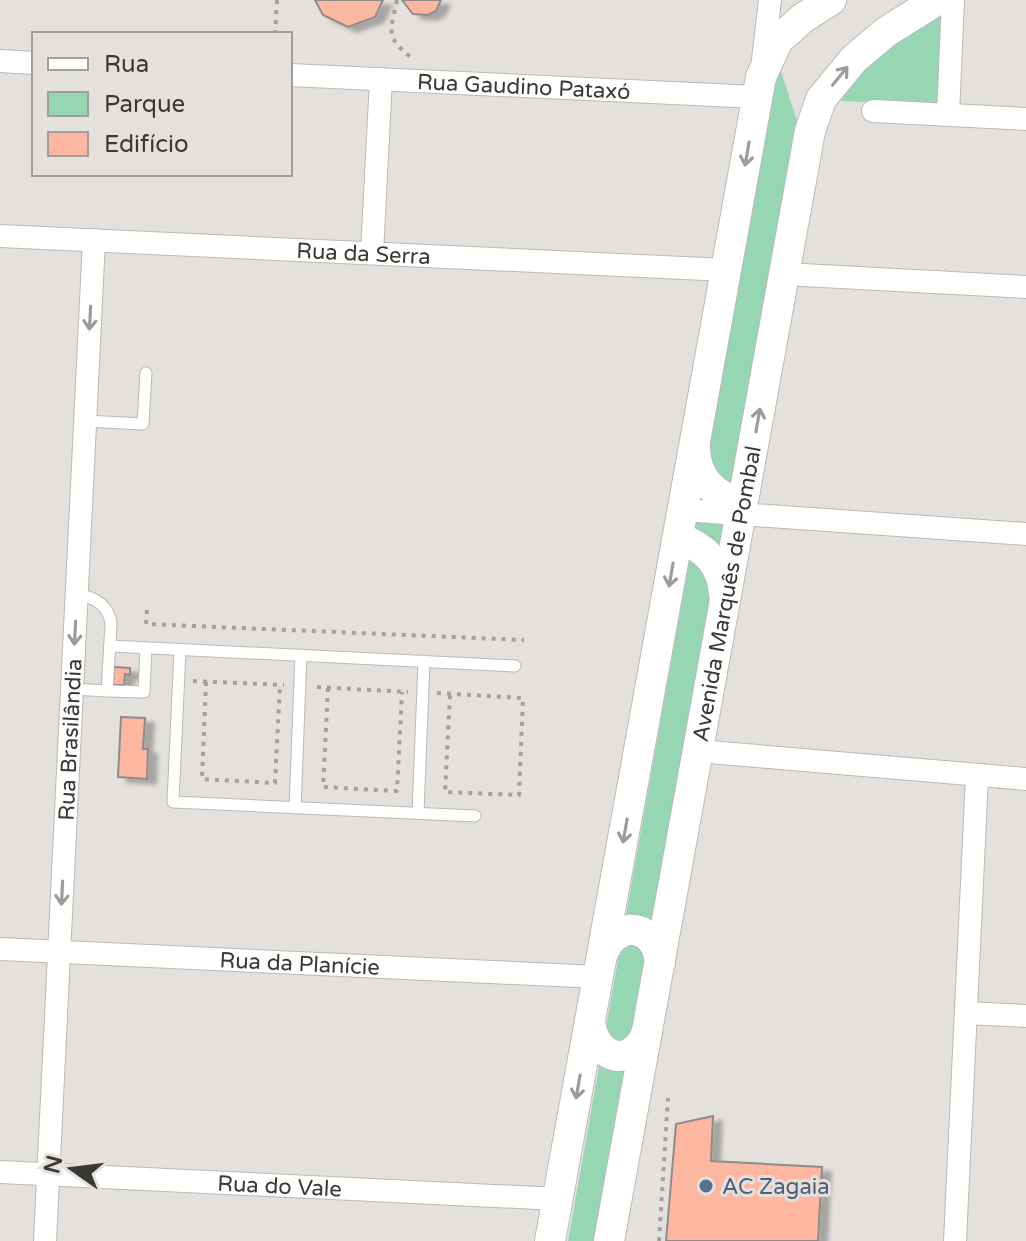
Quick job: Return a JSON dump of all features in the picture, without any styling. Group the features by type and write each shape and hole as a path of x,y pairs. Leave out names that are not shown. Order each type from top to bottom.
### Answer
{"main road":[{"path":"550,1241 759,87 778,40 803,18 831,0"},
{"name":"Avenida Marquês de Pombal","path":"609,1241 810,131 821,99 854,59 886,32 937,0"},
{"path":"695,439 696,461 704,482 720,497 742,509"},
{"path":"680,523 714,561 723,581 725,604"},
{"path":"600,965 615,935 625,930 636,930 655,942 660,963"},
{"path":"590,1022 595,1044 613,1056 625,1056 635,1051 643,1043 647,1032"}],"street":[{"path":"759,87 770,0"},
{"path":"948,115 953,0"},
{"path":"0,61 32,63"},
{"name":"Rua Gaudino Pataxó","path":"292,75 442,82 759,87"},
{"path":"372,253 381,79"},
{"path":"873,111 1026,119"},
{"name":"Rua da Serra","path":"0,236 726,270"},
{"name":"Rua Brasilândia","path":"45,1241 94,240"},
{"path":"784,274 1026,287"},
{"path":"680,523 742,509 1026,534"},
{"path":"698,751 1026,779"},
{"path":"955,1241 977,777"},
{"name":"Rua da Planície","path":"0,949 600,965"},
{"path":"966,1013 1026,1016"},
{"name":"Rua do Vale","path":"0,1172 558,1199"}],"lane":[{"path":"85,421 143,424 146,373"},
{"path":"77,594 96,599 110,615 107,691"},
{"path":"110,646 515,666"},
{"path":"72,689 144,692 146,648"},
{"path":"180,650 173,802 475,816"},
{"path":"295,808 301,655"},
{"path":"418,813 424,661"}],"path":[{"path":"275,32 277,0"},
{"path":"397,0 391,30 394,44 442,82"},
{"path":"147,610 146,624 524,640"},
{"path":"206,682 202,779 275,783 280,685"},
{"path":"328,688 323,787 397,791 402,692"},
{"path":"450,694 445,792 519,795 523,698"},
{"path":"659,1241 668,1098"}],"green space":[{"path":"944,10 938,105 841,101 863,65"},
{"path":"778,62 800,130 598,1241 568,1241"}],"building":[{"path":"315,0 383,0 375,17 348,27 323,15"},
{"path":"402,0 441,0 436,11 428,15 413,14"},
{"path":"114,667 130,668 130,675 125,674 124,685 113,685"},
{"path":"121,717 145,718 143,749 148,749 147,779 118,777"},
{"path":"713,1116 711,1161 822,1167 818,1241 666,1241 676,1124"}],"place":[{"name":"AC Zagaia","path":"706,1186"}]}
